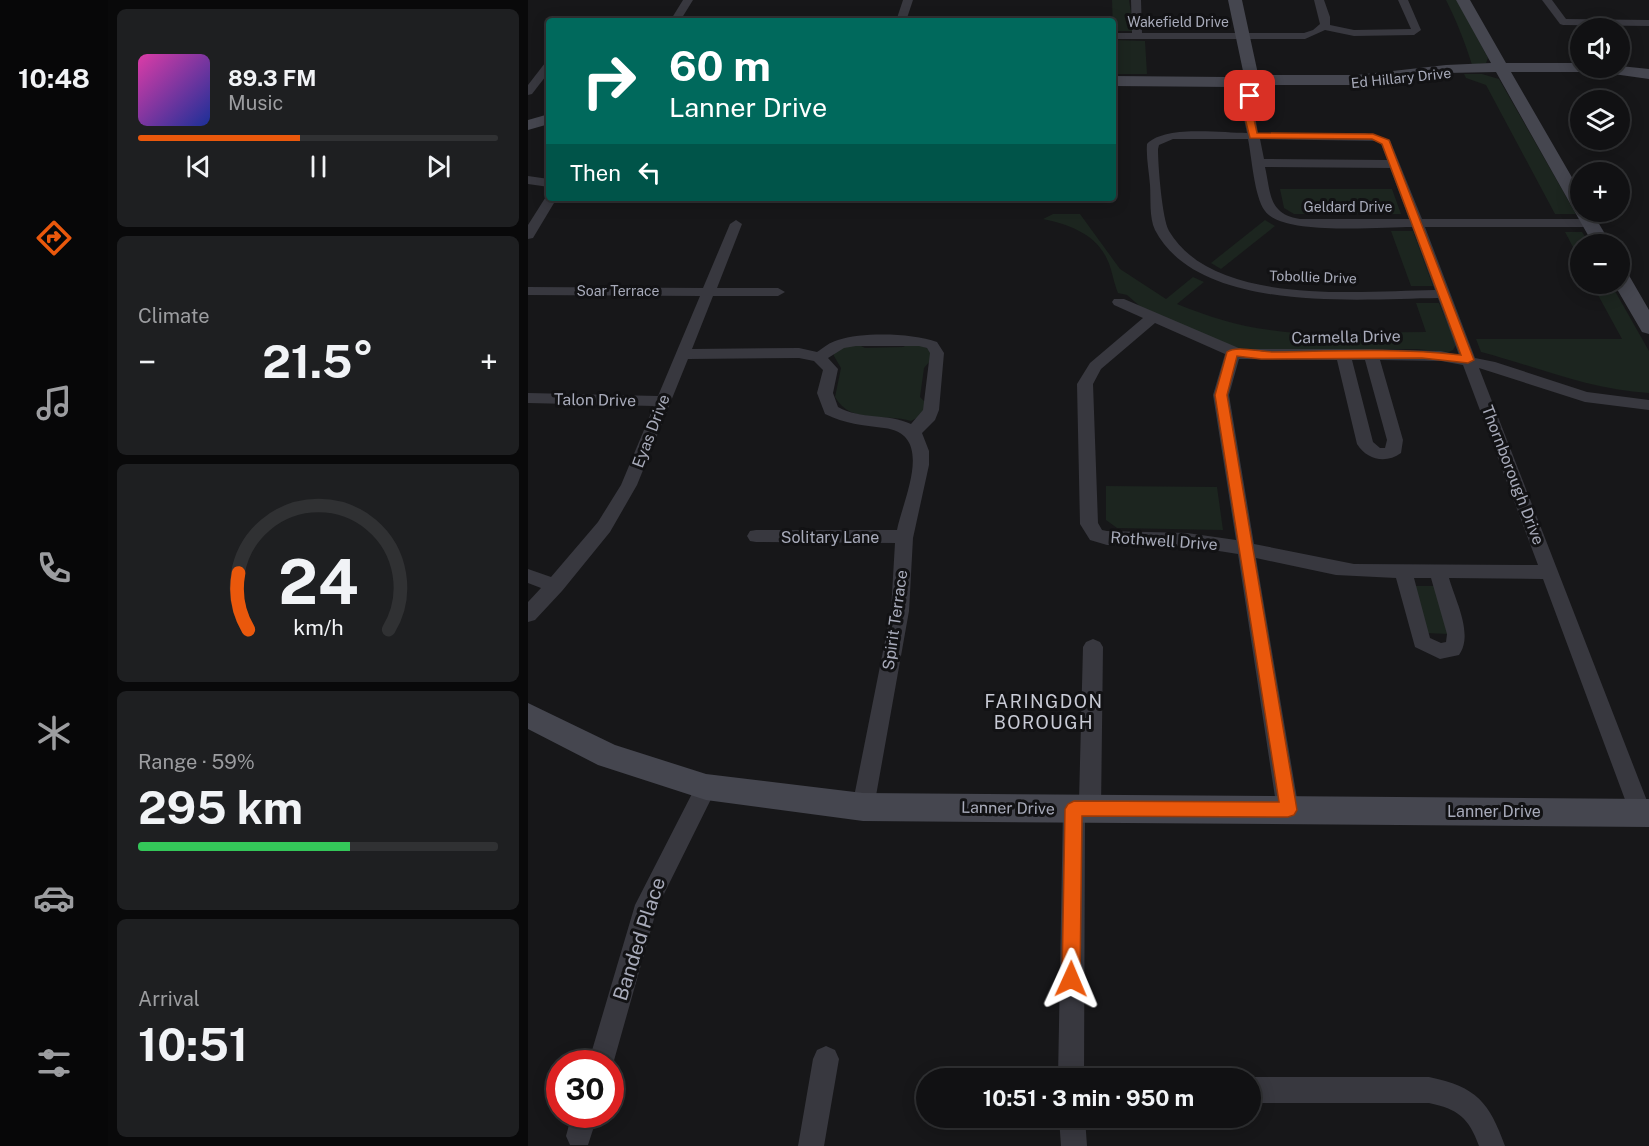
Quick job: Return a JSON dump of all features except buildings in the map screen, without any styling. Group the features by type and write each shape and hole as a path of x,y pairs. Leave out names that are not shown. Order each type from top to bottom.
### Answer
{"street":[{"path":"677,18 688,0"},
{"path":"902,18 908,0"},
{"path":"1136,0 1137,36"},
{"path":"1226,0 1249,81"},
{"path":"1234,0 1238,36"},
{"path":"1319,0 1326,21 1323,27 1354,33 1414,32 1416,30 1403,0"},
{"path":"1463,0 1570,187"},
{"path":"1547,0 1563,22 1649,23"},
{"name":"Wakefield Drive","path":"1116,36 1305,36 1323,27"},
{"path":"1503,69 1599,68 1649,74"},
{"path":"528,92 546,69"},
{"path":"1503,69 1604,74 1649,79"},
{"name":"Ed Hillary Drive","path":"1116,81 1362,84 1503,69"},
{"name":"Geldard Drive","path":"1249,81 1248,110 1268,208 1273,214 1285,220 1300,223 1417,223 1570,215"},
{"path":"528,125 546,120"},
{"name":"Tobollie Drive","path":"1383,139 1365,136 1173,136 1161,139 1153,144 1158,216 1166,238 1179,253 1198,268 1219,278 1273,291 1305,294 1443,294"},
{"name":"Thornborough Drive","path":"1383,139 1645,813"},
{"path":"1259,163 1394,164"},
{"path":"528,180 546,183"},
{"path":"528,235 549,201"},
{"name":"Eyas Drive","path":"528,615 556,586 604,527 630,484 736,224"},
{"name":"Soar Terrace","path":"528,291 708,292"},
{"path":"708,292 778,292"},
{"path":"1630,294 1649,328"},
{"name":"Carmella Drive","path":"1119,302 1233,352 1261,355 1435,355 1468,360 1576,394 1618,403 1649,405"},
{"name":"Rothwell Drive","path":"1152,318 1095,366 1085,384 1090,527 1096,535 1107,538 1185,540 1338,569 1403,572 1550,572"},
{"path":"682,354 799,353 819,357 831,369 825,393 831,410 855,421 899,425 913,432 929,416 937,352 932,345 920,341 848,342 834,347 819,357"},
{"path":"1233,352 1221,395 1288,810"},
{"path":"1343,354 1365,444 1372,451 1383,454 1393,452 1396,445 1371,354"},
{"name":"Talon Drive","path":"528,398 662,401"},
{"path":"1357,410 1387,410"},
{"name":"Spirit Terrace","path":"863,807 900,611 906,522 917,492 920,441 913,432"},
{"name":"Solitary Lane","path":"756,536 904,537"},
{"path":"1403,572 1422,642 1433,650 1446,651 1452,649 1456,641 1438,572"},
{"path":"528,576 556,586"},
{"path":"1071,1068 1082,809 1093,647"},
{"name":"Lanner Drive","path":"528,715 608,756 706,787 863,807 1645,813"},
{"name":"Banded Place","path":"604,1050 646,905 706,787"},
{"path":"811,1146 826,1059"},
{"path":"1261,1090 1430,1090 1454,1095 1473,1108 1485,1126 1492,1146"},
{"path":"1073,1128 1074,1146"}],"shaded area":[{"path":"1112,0 1129,0 1134,31 1116,31 1116,18 1113,18"},
{"path":"1446,0 1457,0 1488,58 1486,63 1472,65 1461,32"},
{"path":"1116,40 1145,41 1147,74 1116,74"},
{"path":"1464,74 1482,74 1499,79 1570,203 1570,214 1555,214 1486,85 1466,78"},
{"path":"1280,189 1392,189 1401,214 1294,214 1284,208"},
{"path":"1053,214 1080,214 1120,269 1166,299 1193,277 1204,282 1177,304 1211,316 1246,326 1289,332 1328,334 1426,332 1416,303 1439,303 1456,345 1449,352 1416,349 1238,349 1142,308 1127,295 1118,293 1108,261 1101,249 1079,231 1043,219"},
{"path":"1265,220 1275,226 1221,269 1211,263"},
{"path":"1391,231 1413,231 1433,286 1411,286"},
{"path":"1565,232 1582,232 1583,234 1570,234 1570,241"},
{"path":"1597,294 1617,294 1649,351 1649,393 1585,383 1481,352 1476,339 1622,339"},
{"path":"913,344 931,351 930,361 924,368 920,397 926,403 924,414 911,421 859,415 842,406 835,397 841,368 834,353 845,346 859,345 865,348 903,347"},
{"path":"1106,486 1217,487 1223,530 1117,528 1106,520"},
{"path":"1414,586 1436,586 1448,634 1426,633"}],"district":[{"name":"FARINGDON BOROUGH","path":"1044,711"}],"route":[{"path":"1071,979 1074,809 1288,810 1221,395 1233,352 1261,355 1422,354 1468,360 1386,142 1373,136 1253,136 1247,105 1250,96"}]}
